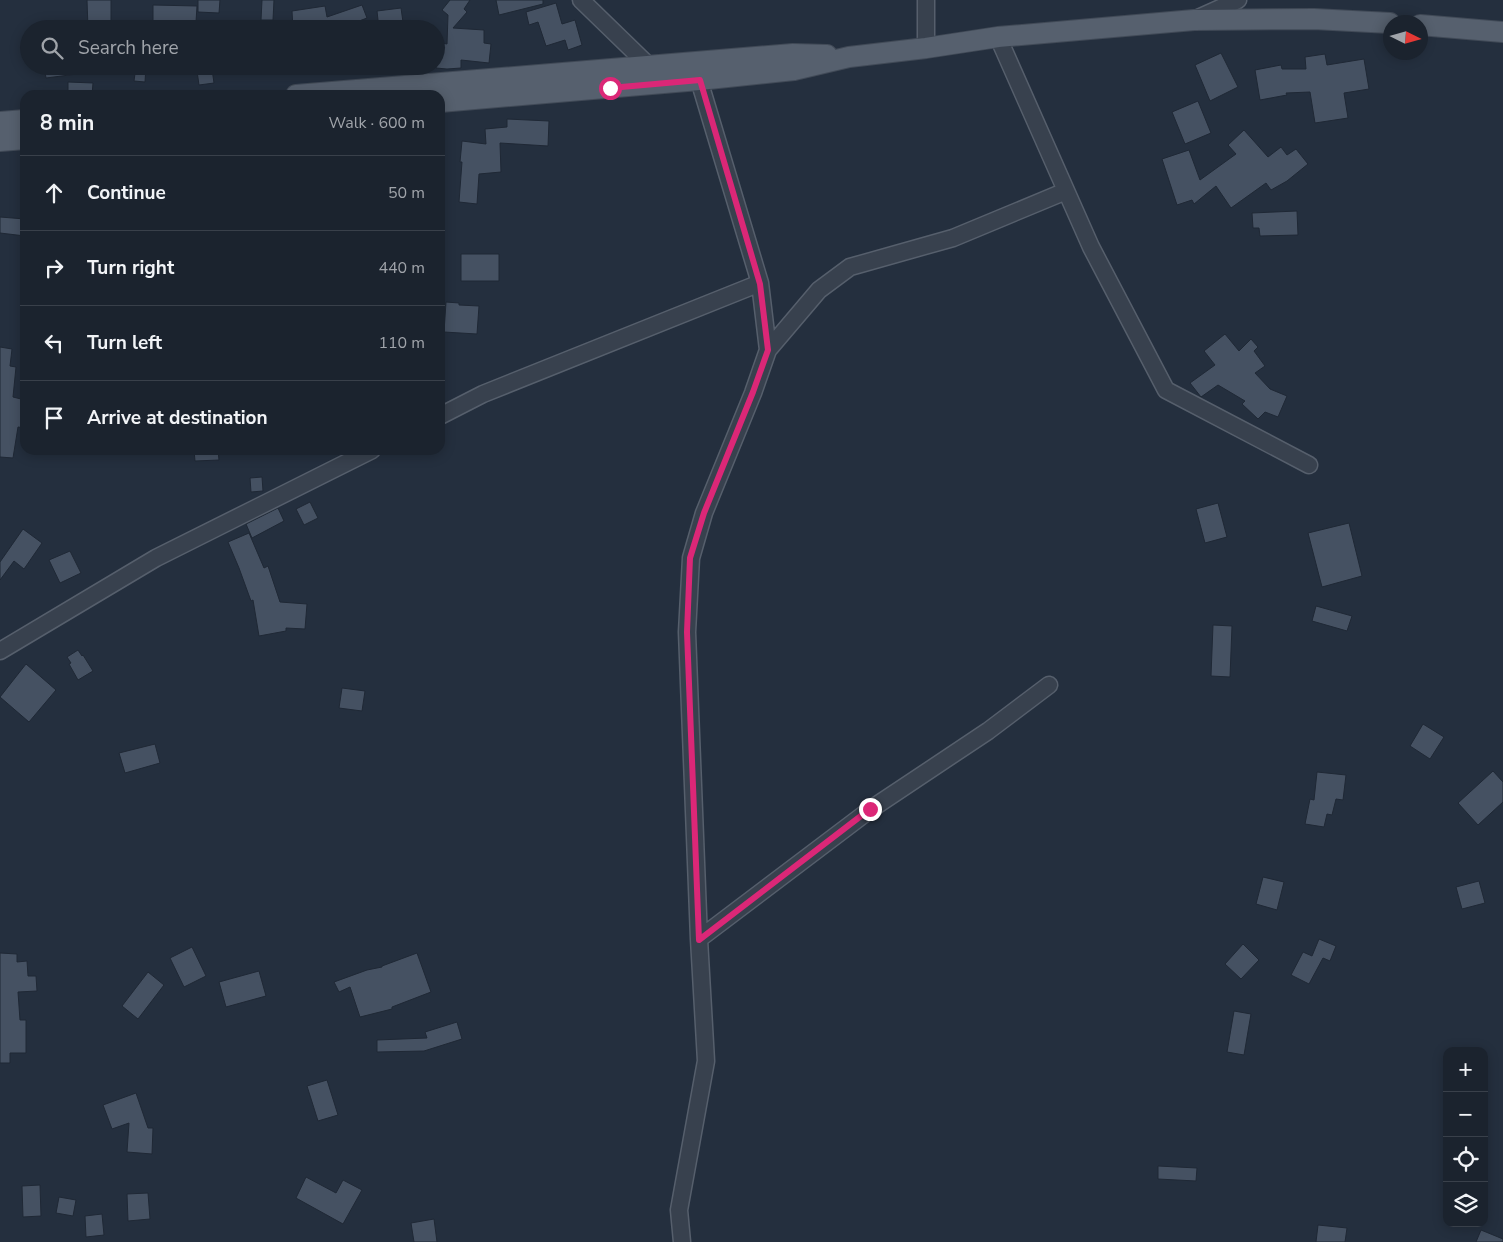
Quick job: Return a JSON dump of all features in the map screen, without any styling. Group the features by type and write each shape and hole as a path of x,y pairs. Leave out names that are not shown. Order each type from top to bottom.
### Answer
{"main road":[{"path":"445,102 794,70 849,57 998,37 1194,20 1314,18 1383,23"},
{"path":"1428,26 1503,32"},
{"path":"355,90 794,54 849,57"},
{"path":"0,122 20,120"},
{"path":"0,141 20,139"}],"street":[{"path":"581,0 648,65"},
{"path":"926,0 926,48"},
{"path":"1194,20 1238,0"},
{"path":"998,37 1092,247 1166,390 1309,465"},
{"path":"700,80 760,284 768,350"},
{"path":"682,1242 679,1210 706,1061 699,940 687,632 690,558 704,513 768,350 819,290 850,267 953,238 1066,190"},
{"path":"445,413 483,394 760,284"},
{"path":"0,651 156,558 362,455"},
{"path":"699,940 870,809 988,731 1049,685"}],"building":[{"path":"87,0 111,0 111,20 88,20"},
{"path":"198,0 220,0 219,13 198,12"},
{"path":"262,0 274,0 273,20 261,20"},
{"path":"450,0 470,0 464,9 467,12 453,28 484,30 484,43 491,44 489,63 461,60 461,68 445,69 448,15 442,10"},
{"path":"496,0 543,0 543,4 499,15"},
{"path":"556,3 562,24 575,20 582,45 568,50 565,40 546,46 538,22 529,25 526,12"},
{"path":"153,5 197,6 196,20 153,20"},
{"path":"362,5 367,18 362,20 292,20 292,11 325,6 327,17"},
{"path":"401,8 403,20 378,20 377,11"},
{"path":"1221,53 1238,87 1210,101 1195,65"},
{"path":"1325,54 1327,65 1364,59 1369,89 1344,93 1348,118 1315,123 1310,92 1286,93 1287,95 1260,100 1255,70 1281,65 1282,69 1306,69 1305,57"},
{"path":"46,75 69,75 46,78"},
{"path":"135,75 145,75 145,82 134,81"},
{"path":"198,75 213,75 214,83 199,85"},
{"path":"68,82 93,83 92,90 68,90"},
{"path":"1198,101 1211,133 1185,144 1172,112"},
{"path":"507,119 549,121 548,146 500,143 501,172 479,174 477,204 459,202 462,141 486,144 485,129 507,127"},
{"path":"1244,130 1268,157 1281,147 1287,155 1296,149 1308,164 1287,181 1271,190 1266,183 1231,208 1216,186 1194,204 1192,200 1177,205 1162,159 1189,150 1200,180 1236,154 1228,145"},
{"path":"1297,211 1298,235 1260,236 1259,228 1253,228 1252,213"},
{"path":"0,217 20,219 20,235 0,233"},
{"path":"461,254 499,254 499,281 461,281"},
{"path":"446,302 479,306 477,334 445,332"},
{"path":"1225,334 1239,351 1251,339 1258,347 1254,351 1265,366 1255,373 1270,389 1287,396 1278,417 1265,412 1258,419 1242,404 1245,401 1218,385 1201,397 1190,383 1215,365 1204,351"},
{"path":"0,347 12,349 10,366 16,367 13,397 20,399 20,427 18,427 13,458 0,457"},
{"path":"194,455 218,455 219,460 195,461"},
{"path":"262,477 263,491 251,492 250,478"},
{"path":"310,502 318,518 304,525 296,509"},
{"path":"1218,503 1227,537 1205,543 1196,509"},
{"path":"278,508 284,521 252,538 246,524"},
{"path":"1349,523 1362,576 1322,587 1308,533"},
{"path":"23,529 42,543 24,569 14,561 0,580 0,562"},
{"path":"249,533 264,568 268,566 280,602 307,604 305,629 286,628 286,631 259,636 253,600 251,601 228,542"},
{"path":"70,551 81,573 60,583 49,560"},
{"path":"1316,606 1352,616 1347,631 1312,621"},
{"path":"1213,625 1232,626 1230,677 1211,676"},
{"path":"78,650 93,671 78,680 67,657"},
{"path":"26,664 56,690 29,722 0,697"},
{"path":"342,688 365,691 362,711 339,708"},
{"path":"1423,724 1444,737 1430,759 1410,746"},
{"path":"155,744 160,763 125,773 119,753"},
{"path":"1493,771 1503,782 1503,802 1478,825 1458,803"},
{"path":"1317,772 1346,775 1343,800 1336,799 1332,815 1327,814 1324,827 1305,824 1310,799 1314,800"},
{"path":"1263,877 1284,882 1277,910 1256,904"},
{"path":"1479,881 1485,903 1462,909 1456,887"},
{"path":"1319,939 1336,946 1330,961 1323,958 1309,984 1291,975 1303,952 1312,956"},
{"path":"1243,944 1259,960 1241,979 1225,964"},
{"path":"192,947 206,976 184,987 170,958"},
{"path":"0,953 17,954 17,962 27,961 28,976 36,976 37,991 18,992 20,1020 26,1020 26,1053 10,1053 10,1063 0,1063"},
{"path":"417,953 431,992 392,1007 392,1009 360,1017 350,987 339,992 334,982 367,970 382,967"},
{"path":"259,971 266,996 226,1007 219,982"},
{"path":"148,972 164,985 138,1019 122,1006"},
{"path":"1234,1011 1251,1014 1244,1055 1227,1052"},
{"path":"457,1022 462,1039 424,1051 377,1052 377,1040 427,1038 425,1032"},
{"path":"327,1080 338,1115 318,1121 307,1086"},
{"path":"136,1093 148,1128 153,1128 152,1154 127,1152 129,1123 112,1129 103,1105"},
{"path":"1158,1166 1197,1168 1196,1181 1158,1179"},
{"path":"306,1177 336,1193 343,1180 362,1190 343,1224 296,1198"},
{"path":"40,1185 41,1216 23,1217 22,1186"},
{"path":"148,1193 150,1219 128,1221 127,1194"},
{"path":"59,1197 76,1200 73,1216 56,1213"},
{"path":"102,1214 104,1235 86,1237 85,1216"},
{"path":"434,1219 437,1242 414,1242 411,1223"},
{"path":"1318,1225 1347,1228 1345,1242 1316,1242"},
{"path":"1481,1230 1503,1239 1503,1242 1476,1242"}],"route":[{"path":"610,88 700,80 760,284 765,320 768,350 704,513 690,558 687,632 699,940 870,809"}]}
